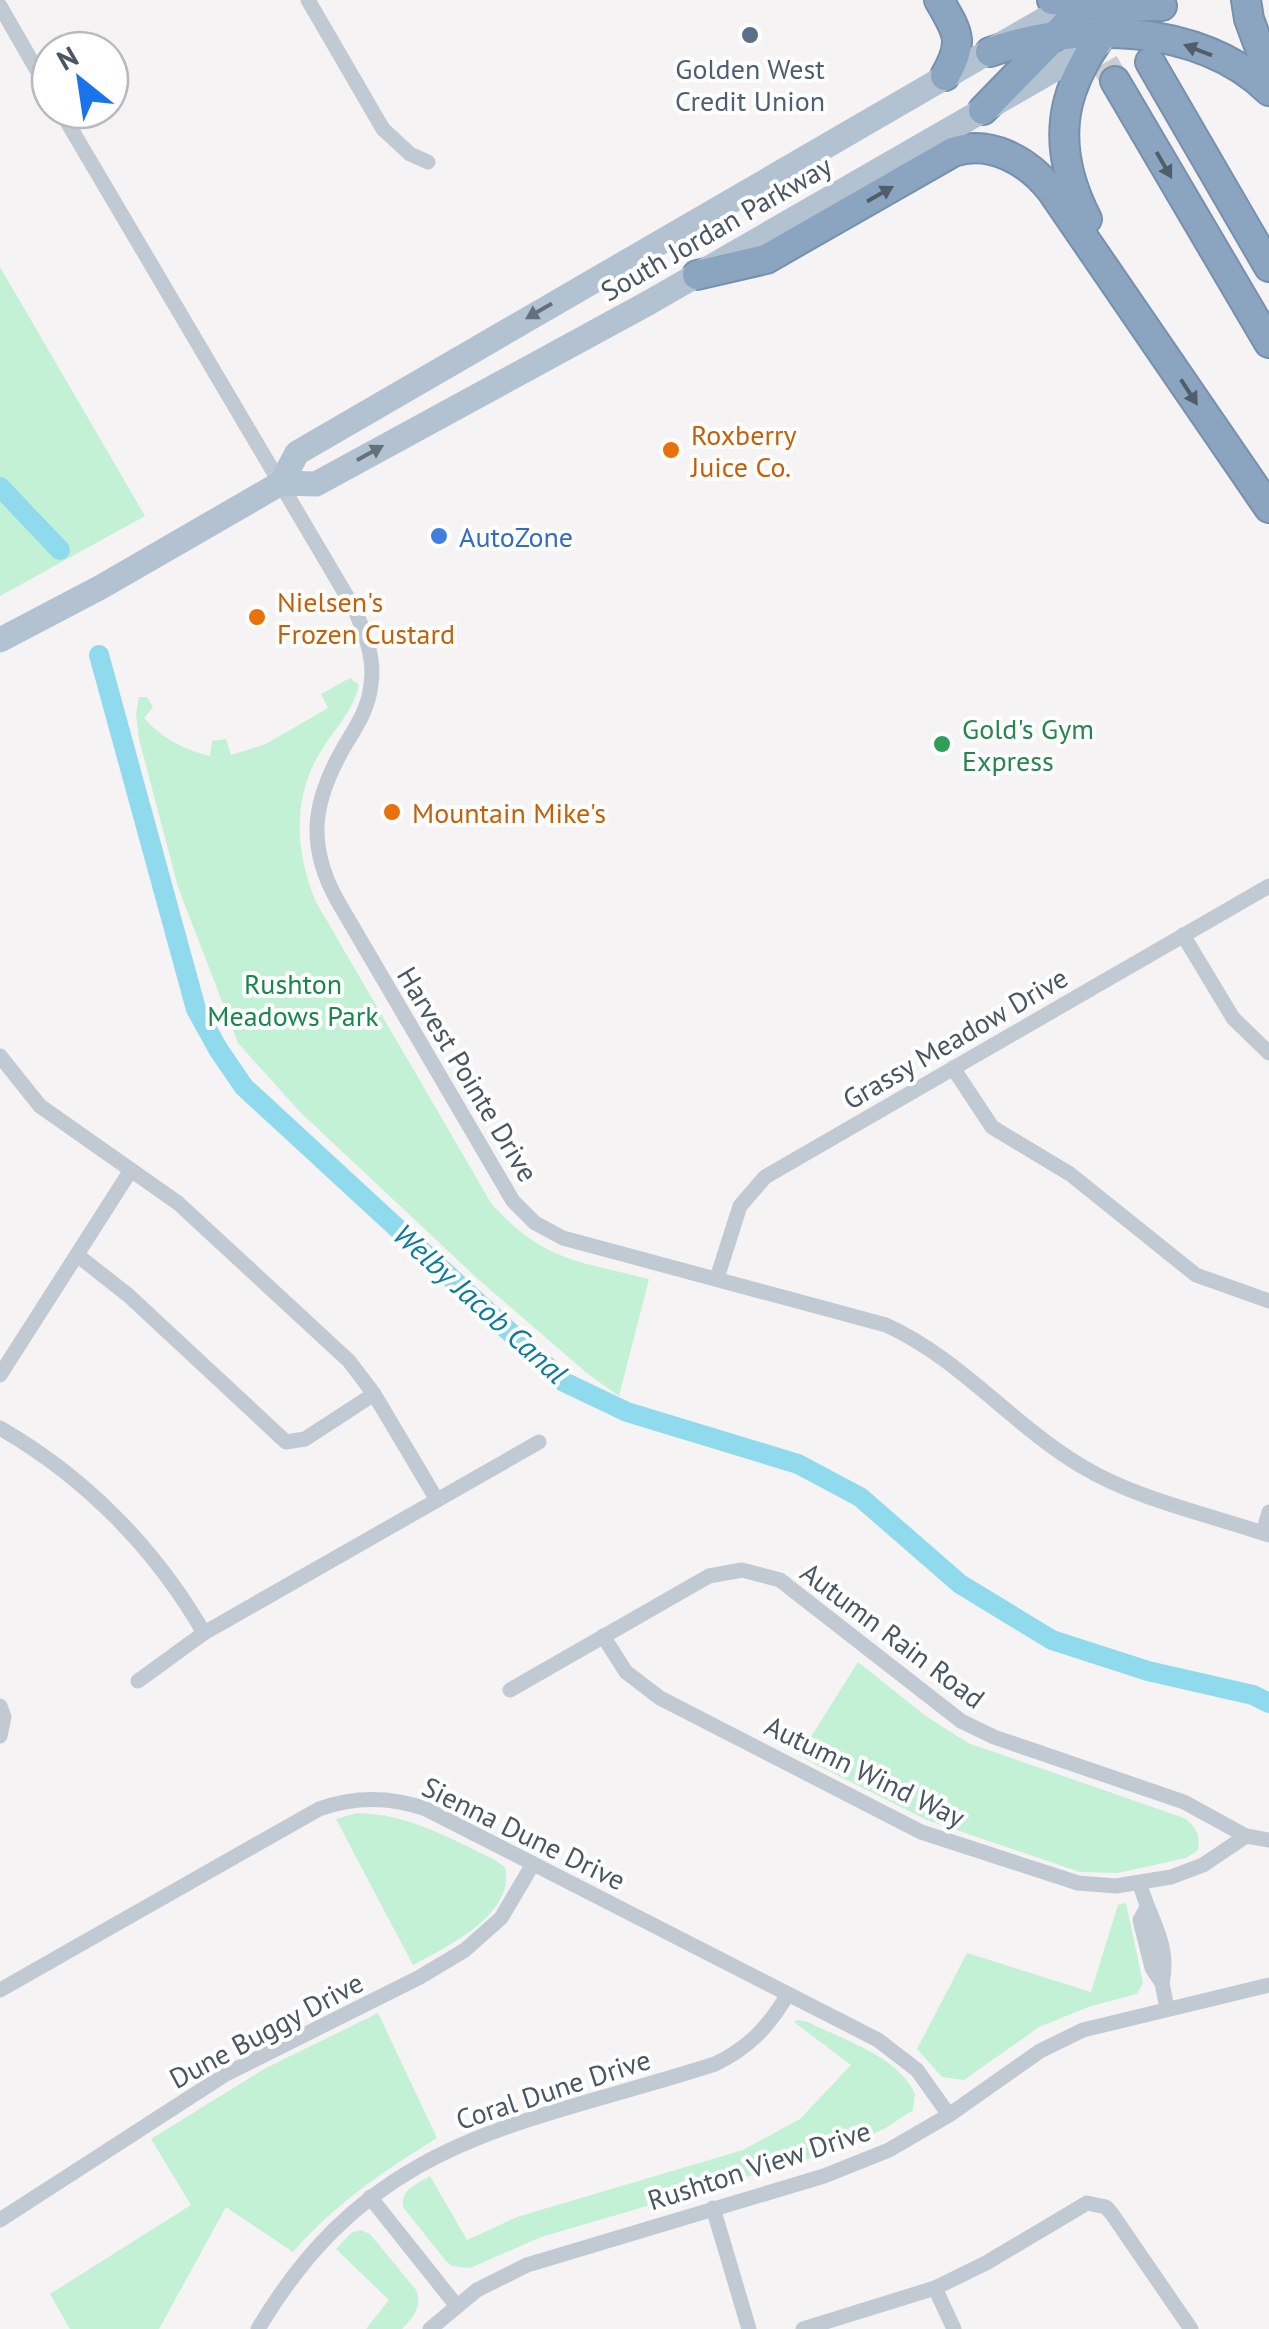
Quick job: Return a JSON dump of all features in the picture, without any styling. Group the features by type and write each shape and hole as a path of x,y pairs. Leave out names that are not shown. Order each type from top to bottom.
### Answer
{"highway":[{"path":"939,0 959,44 945,76"},
{"path":"1246,0 1248,19 1269,73"},
{"path":"983,110 1058,35 1076,1 1114,24 1205,52 1246,72 1269,91"},
{"path":"990,52 1114,24 1167,3"},
{"path":"1114,24 1067,106 1062,139 1074,193 1136,311"},
{"path":"1150,62 1269,268"},
{"path":"1115,81 1269,344"},
{"path":"697,275 766,259 945,156 978,148 1011,157 1042,179 1269,508"}],"main road":[{"name":"South Jordan Parkway","path":"0,640 101,587 280,483 297,454 1076,1"},
{"name":"South Jordan Parkway","path":"280,483 316,484 697,275 983,110 1114,24"}],"street":[{"path":"308,0 383,129 410,154 428,162"},
{"path":"0,6 30,58"},
{"name":"Harvest Pointe Drive","path":"72,130 355,610 372,662 372,680 366,706 330,773 319,804 318,854 329,885 504,1188 523,1212 563,1238 863,1317 908,1335 948,1361 1084,1468 1120,1485 1266,1534"},
{"name":"Grassy Meadow Drive","path":"718,1278 740,1206 757,1184 1269,886"},
{"path":"1183,935 1228,1010 1269,1054"},
{"path":"0,1056 40,1106 178,1203 349,1361 374,1394 437,1500"},
{"path":"953,1068 992,1128 1070,1174 1196,1275 1269,1301"},
{"path":"0,1376 132,1170"},
{"path":"77,1255 128,1295 286,1442 305,1439 374,1394"},
{"path":"0,1428 60,1468 111,1512 157,1562 204,1633"},
{"path":"138,1681 204,1633 539,1442"},
{"path":"1266,1534 1269,1512"},
{"name":"Autumn Rain Road","path":"510,1690 709,1576 742,1570 772,1576 796,1590 961,1721 994,1737 1184,1802 1246,1836 1269,1840"},
{"name":"Autumn Wind Way","path":"603,1636 626,1672 648,1691 921,1832 1078,1883 1140,1884 1204,1865 1246,1836"},
{"path":"0,1706 4,1717 0,1736"},
{"name":"Sienna Dune Drive","path":"0,1990 303,1817 336,1803 371,1798 412,1804 892,2048 917,2070 949,2116"},
{"name":"Dune Buggy Drive","path":"0,2220 226,2074 465,1950 501,1918 533,1864"},
{"path":"1140,1884 1146,1909 1140,1920 1167,2008"},
{"name":"Rushton View Drive","path":"430,2329 456,2305 527,2264 857,2164 949,2116 1020,2064 1061,2040 1106,2023 1269,1985"},
{"name":"Coral Dune Drive","path":"258,2329 306,2258 370,2197 416,2166 465,2141 727,2058 762,2031 788,1994"},
{"path":"370,2197 456,2305"},
{"path":"803,2329 935,2288 986,2263 1078,2207 1096,2203 1112,2214 1191,2329"},
{"path":"713,2208 749,2329"},
{"path":"935,2288 954,2329"}],"green space":[{"path":"0,267 145,516 0,596"},
{"name":"Rushton Meadows Park","path":"350,678 359,685 356,694 314,764 302,803 300,842 316,902 491,1203 527,1237 545,1248 581,1262 649,1279 619,1396 479,1280 299,1111 238,1043 178,887 139,739 139,697 147,697 153,707 144,718 166,737 210,756 212,741 226,739 231,755 266,744 328,708 321,694"},
{"path":"858,1662 927,1717 968,1743 1184,1818 1197,1832 1198,1850 1186,1858 1118,1873 1080,1872 927,1820 799,1756"},
{"path":"357,1813 411,1823 495,1860 505,1867 506,1884 500,1900 476,1927 413,1965 336,1819"},
{"path":"1126,1903 1143,1983 1137,1994 1091,2006 1039,2027 964,2080 942,2077 917,2049 967,1953 1091,1992 1118,1905"},
{"path":"378,2013 437,2138 361,2189 293,2252 226,2207 159,2329 70,2329 50,2294 191,2205 151,2139 264,2069"},
{"path":"798,2020 883,2059 915,2094 913,2110 884,2129 828,2153 541,2237 470,2268 452,2266 446,2261 403,2207 407,2191 430,2176 467,2240 517,2217 743,2150 800,2119 851,2065 794,2022"},
{"path":"360,2230 370,2234 416,2290 418,2307 402,2329 366,2329 389,2300 336,2249 351,2233"}],"waterway":[{"name":"Welby Jacob Canal","path":"0,487 60,550"},
{"name":"Welby Jacob Canal","path":"99,655 196,1009 218,1049 244,1087 564,1382 627,1412 798,1464 860,1497 960,1584 1052,1640 1148,1671 1253,1695 1269,1703"}],"tunnel":[{"path":"1083,27 1115,81"}],"place":[{"name":"Golden West Credit Union","path":"750,35"},
{"name":"Roxberry Juice Co.","path":"671,450"},
{"name":"AutoZone","path":"439,536"},
{"name":"Nielsen's Frozen Custard","path":"257,617"},
{"name":"Gold's Gym Express","path":"942,744"},
{"name":"Mountain Mike's","path":"392,812"}]}
